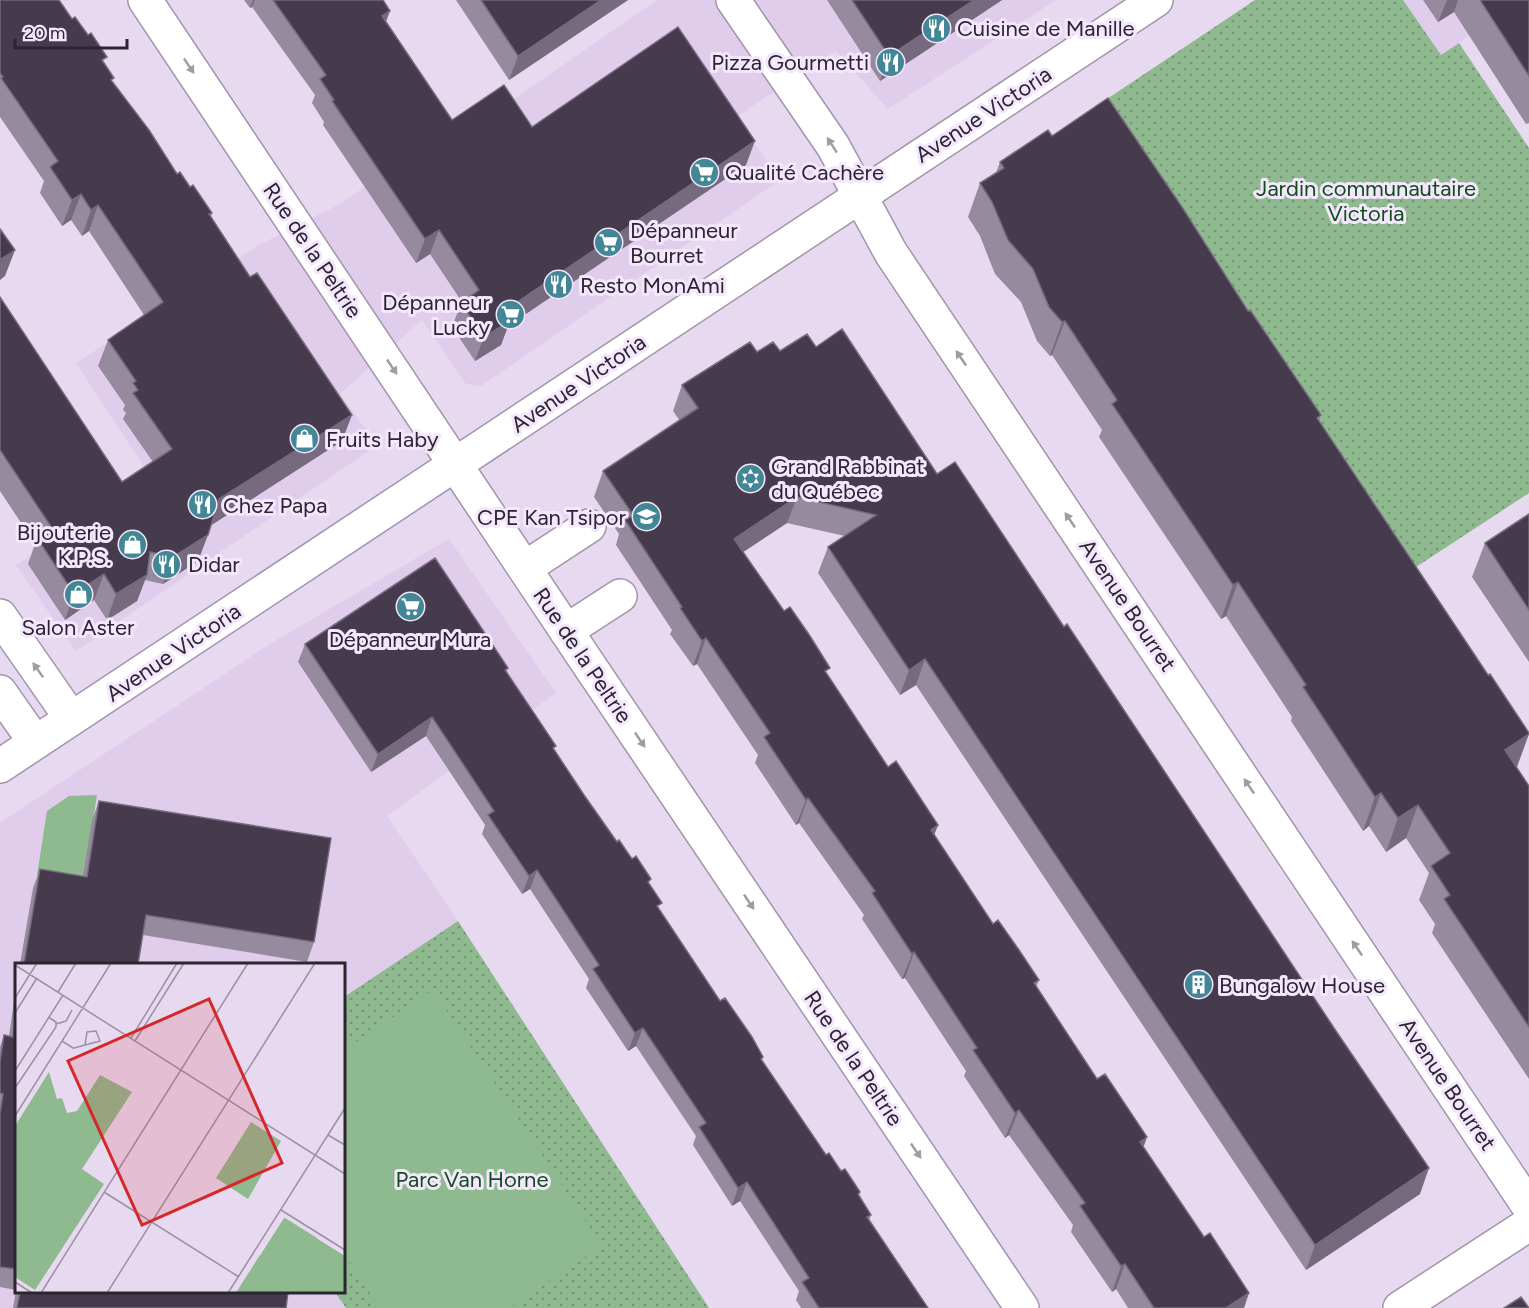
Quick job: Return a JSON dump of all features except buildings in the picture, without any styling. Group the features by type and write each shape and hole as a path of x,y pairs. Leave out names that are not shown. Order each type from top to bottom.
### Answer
{"street":[{"name":"Rue de la Peltrie","path":"145,0 1022,1308"},
{"name":"Avenue Bourret","path":"733,0 833,146 891,253 1529,1207"},
{"name":"Avenue Victoria","path":"0,766 1156,0"},
{"path":"525,568 590,525"},
{"path":"566,631 621,596"},
{"path":"0,616 71,718"},
{"path":"0,692 35,742"},
{"path":"1400,1308 1529,1224"}],"shaded area":[{"path":"657,0 1056,0 888,109 836,51 736,117 780,180 481,386 466,384 422,320 340,394 377,445 76,651 16,565 150,476 76,363 257,246 340,204 508,87 514,99"},
{"path":"1403,0 1522,0 1441,55"},
{"path":"449,539 556,693 387,816 458,921 345,996 345,963 15,963 15,1293 336,1293 346,1308 0,1308 0,823 273,642"}],"green space":[{"name":"Jardin communautaire Victoria","path":"1255,0 1403,0 1441,55 1459,43 1529,148 1529,493 1416,567 1104,101"},
{"path":"97,795 83,882 37,875 47,811 69,796"},
{"name":"Parc Van Horne","path":"458,921 709,1308 346,1308 336,1293 345,1293 345,996"},
{"name":"Parc Van Horne","path":"433,990 602,1246 509,1308 380,1308 345,1255 345,1049"}],"place":[{"name":"Cuisine de Manille","path":"936,28"},
{"name":"Pizza Gourmetti","path":"890,62"},
{"name":"Qualité Cachère","path":"704,172"},
{"name":"Dépanneur Bourret","path":"609,243"},
{"name":"Resto MonAmi","path":"559,285"},
{"name":"Dépanneur Lucky","path":"511,315"},
{"name":"Fruits Haby","path":"305,439"},
{"name":"Grand Rabbinat du Québec","path":"750,479"},
{"name":"Chez Papa","path":"202,505"},
{"name":"CPE Kan Tsipor","path":"647,517"},
{"name":"Bijouterie K.P.S.","path":"132,545"},
{"name":"Didar","path":"167,564"},
{"name":"Salon Aster","path":"78,595"},
{"name":"Dépanneur Mura","path":"410,607"},
{"name":"Bungalow House","path":"1198,985"}]}
